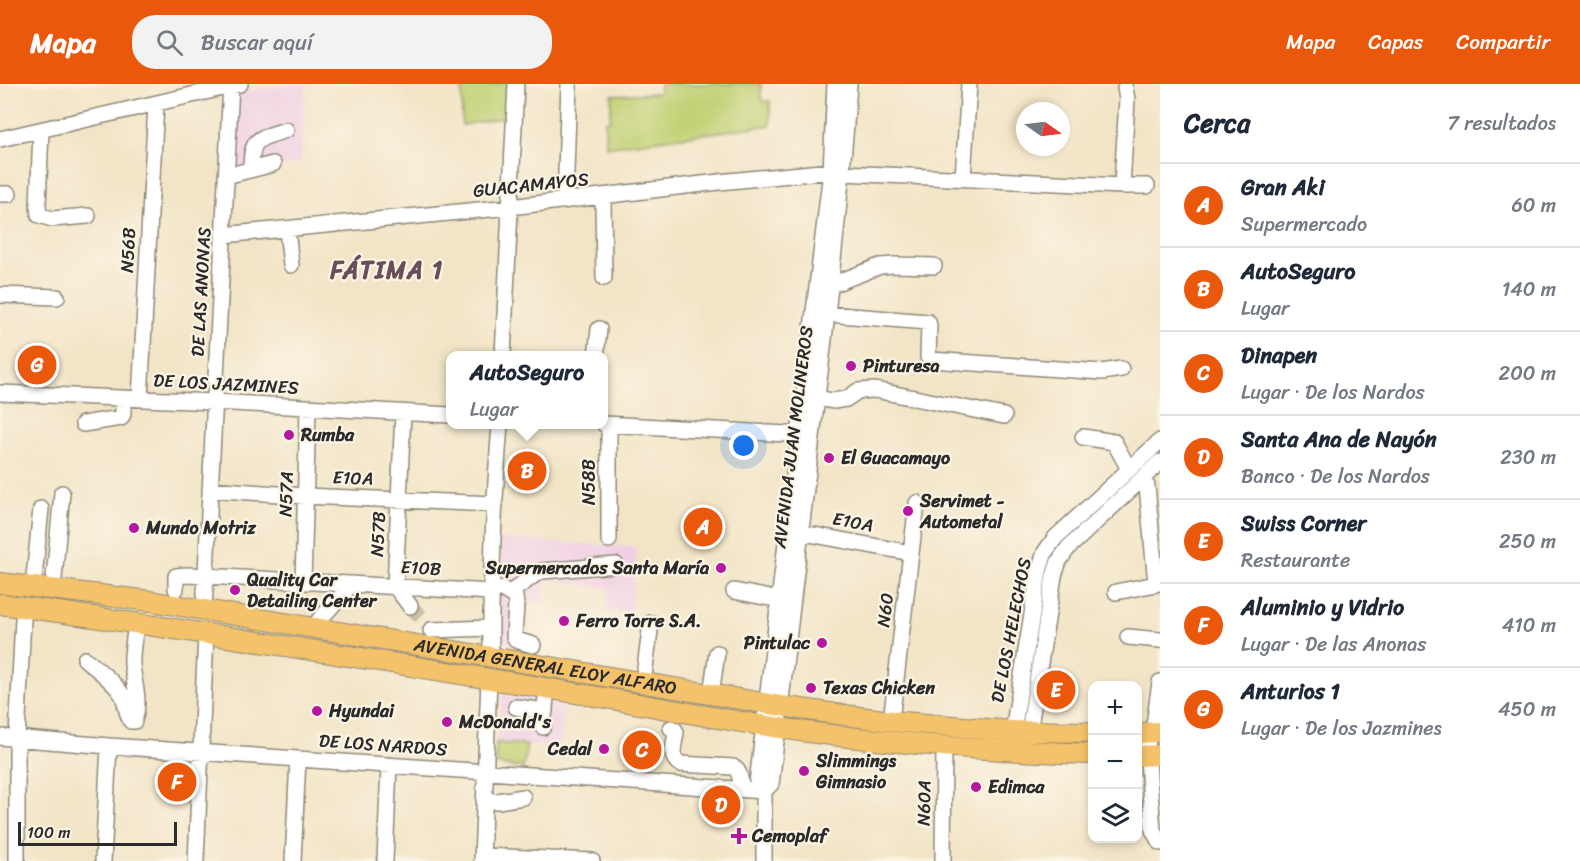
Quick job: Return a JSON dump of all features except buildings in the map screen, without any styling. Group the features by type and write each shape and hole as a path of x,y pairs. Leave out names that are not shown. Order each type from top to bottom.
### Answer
{"main road":[{"name":"AVENIDA GENERAL ELOY ALFARO","path":"0,583 150,601 312,628 431,633 491,657 774,705 891,721 1021,732 1088,732"},
{"name":"AVENIDA GENERAL ELOY ALFARO","path":"0,604 136,622 819,734 944,746 1088,754"}],"street":[{"path":"503,351 516,84"},
{"path":"565,201 569,84"},
{"name":"AVENIDA JUAN MOLINEROS","path":"806,436 817,398 834,261 837,172 835,84"},
{"name":"AVENIDA JUAN MOLINEROS","path":"764,861 764,792 757,783 774,705 849,84"},
{"path":"963,178 969,84"},
{"path":"0,139 234,85"},
{"name":"DE LAS ANONAS","path":"204,610 226,176 234,85"},
{"path":"1122,186 1127,99 1124,85"},
{"name":"N56B","path":"140,399 156,104"},
{"path":"41,130 39,214 52,219 88,216"},
{"path":"251,169 252,149 255,144 263,137 286,130"},
{"path":"226,176 273,164"},
{"name":"GUACAMAYOS","path":"223,235 510,207 719,182 837,172 1147,186"},
{"path":"603,196 604,278"},
{"path":"287,229 291,265"},
{"path":"834,261 853,277"},
{"path":"831,285 880,266 934,266"},
{"path":"0,295 57,297"},
{"path":"828,314 928,322 928,357 931,360 1102,372 1121,369"},
{"path":"597,351 599,328"},
{"path":"817,398 832,401 846,399 858,391 875,390 1004,416"},
{"name":"DE LOS JAZMINES","path":"0,393 446,415"},
{"path":"83,424 121,418 123,399"},
{"name":"N57A","path":"303,582 308,408"},
{"name":"N57B","path":"402,596 399,499 403,412"},
{"path":"608,424 806,436"},
{"path":"491,657 494,504 500,429"},
{"name":"N58B","path":"606,429 609,540"},
{"path":"1083,437 1114,442 1124,474 1147,485 1156,584 1116,592"},
{"name":"DE LOS HELECHOS","path":"1021,732 1041,561 1056,538 1160,441"},
{"name":"DE LOS HELECHOS","path":"1021,732 1059,561 1068,548 1147,485 1160,462"},
{"name":"E10A","path":"210,489 305,496 494,504"},
{"path":"53,589 62,493"},
{"name":"N60","path":"891,721 917,503"},
{"path":"33,587 40,509"},
{"name":"AVENIDA JUAN MOLINEROS","path":"774,705 780,600 795,531"},
{"name":"E10A","path":"795,531 911,553"},
{"path":"533,645 516,639 514,636 516,605 515,597 510,593 542,571 616,565"},
{"name":"E10B","path":"176,576 303,582 402,596 491,588 510,593"},
{"path":"312,628 348,588"},
{"path":"734,591 780,600"},
{"path":"17,861 17,738 25,607"},
{"path":"130,748 132,722 135,720 138,702 132,664 136,622"},
{"path":"643,682 651,623"},
{"path":"431,633 491,628"},
{"path":"196,861 206,634"},
{"path":"1128,638 1160,640"},
{"path":"711,694 717,653"},
{"path":"85,659 121,692 126,713 132,722"},
{"path":"489,679 482,858 592,861"},
{"path":"1160,682 1149,732 1148,756 1153,830 1160,843"},
{"path":"543,727 547,688"},
{"path":"516,707 545,711"},
{"path":"671,728 676,732 673,756 676,762 733,767 739,773 742,789"},
{"name":"DE LOS NARDOS","path":"0,737 764,792"},
{"path":"103,861 109,746"},
{"name":"N60A","path":"943,861 944,746"},
{"path":"293,861 298,759"},
{"path":"385,861 389,765"},
{"path":"484,801 523,797"}],"shaded area":[{"path":"290,84 306,84 301,162 230,179 234,94"},
{"name":"Ferro Torre S.A.","path":"502,539 637,547 631,614 606,611 608,589 546,579 542,605 520,601 516,632 534,650 500,642 498,638"},
{"path":"503,693 564,700 562,748 496,743"}],"green space":[{"path":"462,84 508,84 506,117 462,125"},
{"path":"660,84 761,84 761,101 770,101 770,125 606,147 605,121 610,120 612,95 659,93"},
{"path":"496,743 527,745 523,768 496,763"}],"tunnel":[{"path":"410,606 424,620"}],"place":[{"name":"Anturios 1","path":"37,365"},
{"name":"Pinturesa","path":"851,366"},
{"name":"Rumba","path":"289,435"},
{"name":"El Guacamayo","path":"829,458"},
{"name":"AutoSeguro","path":"527,471"},
{"name":"Servimet - Autometal","path":"908,511"},
{"name":"Gran Aki","path":"703,527"},
{"name":"Mundo Motriz","path":"134,528"},
{"name":"Supermercados Santa María","path":"721,568"},
{"name":"Quality Car Detailing Center","path":"235,590"},
{"name":"Ferro Torre S.A.","path":"564,621"},
{"name":"Pintulac","path":"822,643"},
{"name":"Texas Chicken","path":"811,688"},
{"name":"Swiss Corner","path":"1056,690"},
{"name":"Hyundai","path":"317,711"},
{"name":"McDonald's","path":"447,722"},
{"name":"Cedal","path":"604,749"},
{"name":"Dinapen","path":"642,750"},
{"name":"Slimmings Gimnasio","path":"804,771"},
{"name":"Aluminio y Vidrio","path":"177,782"},
{"name":"Edimca","path":"976,787"},
{"name":"Santa Ana de Nayón","path":"721,805"},
{"name":"Cemoplaf","path":"739,836"}],"district":[{"name":"FÁTIMA 1","path":"387,270"}]}
